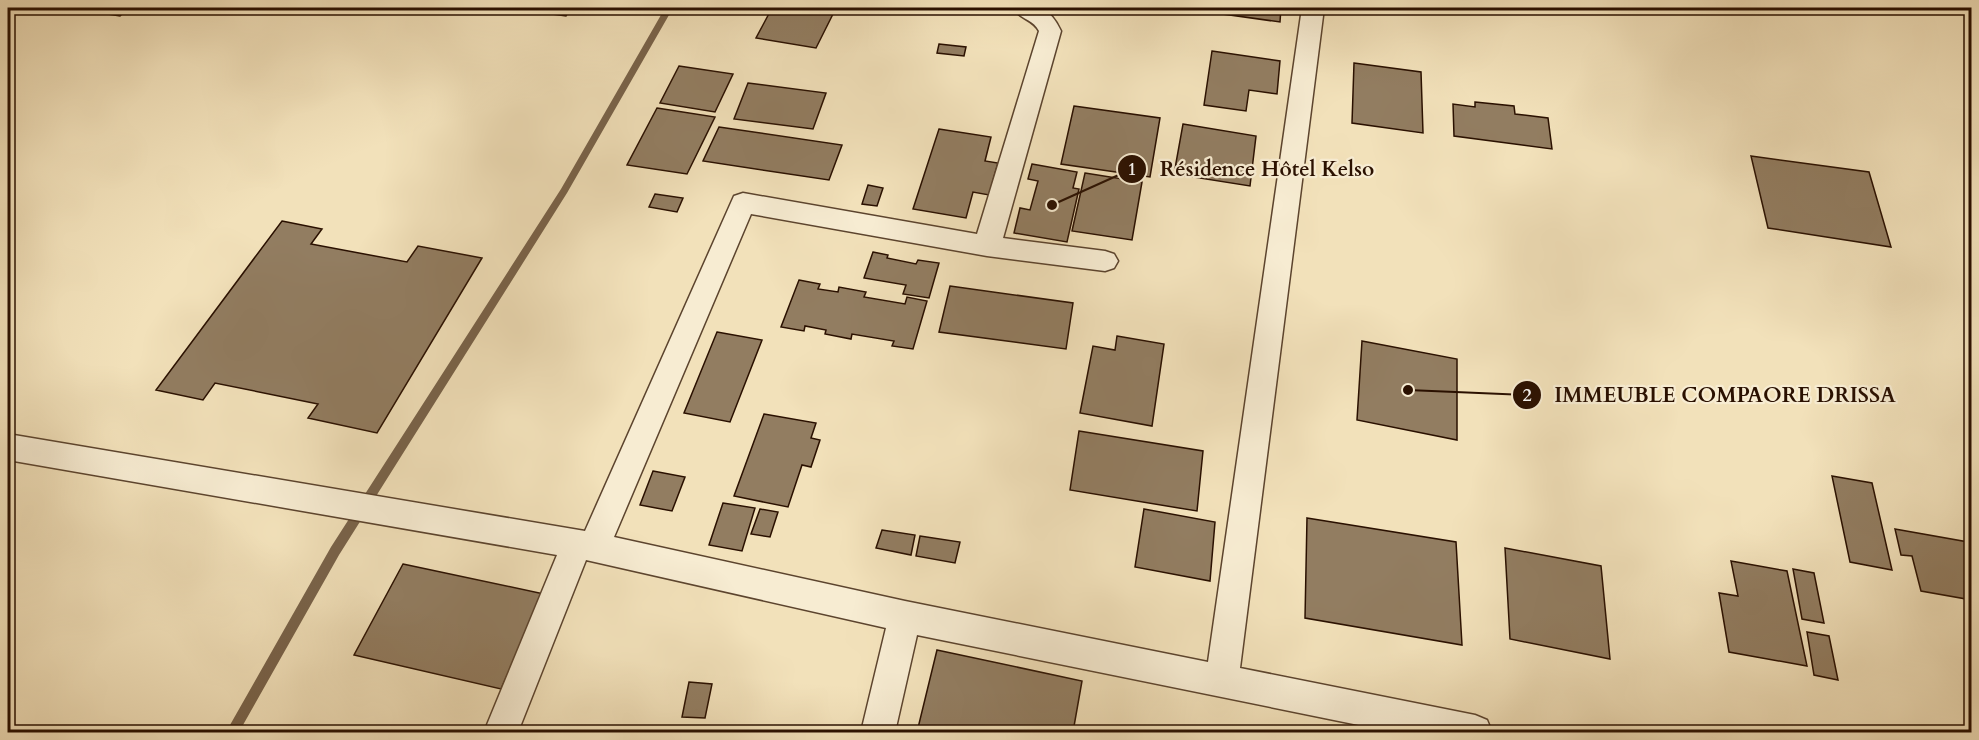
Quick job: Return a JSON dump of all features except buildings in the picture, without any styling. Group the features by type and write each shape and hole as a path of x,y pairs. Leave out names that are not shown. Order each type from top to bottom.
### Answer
{"street":[{"path":"987,246 1050,31 1045,20 1024,8"},
{"path":"1222,681 1313,8"},
{"path":"501,732 743,202 987,246 1105,261"},
{"path":"11,453 585,545 905,617 1475,732"},
{"path":"878,732 905,617"}],"waterway":[{"path":"232,732 335,551 564,191 669,8"}],"place":[{"name":"Résidence Hôtel Kelso","path":"1052,205"},
{"name":"IMMEUBLE COMPAORE DRISSA","path":"1408,390"}]}
